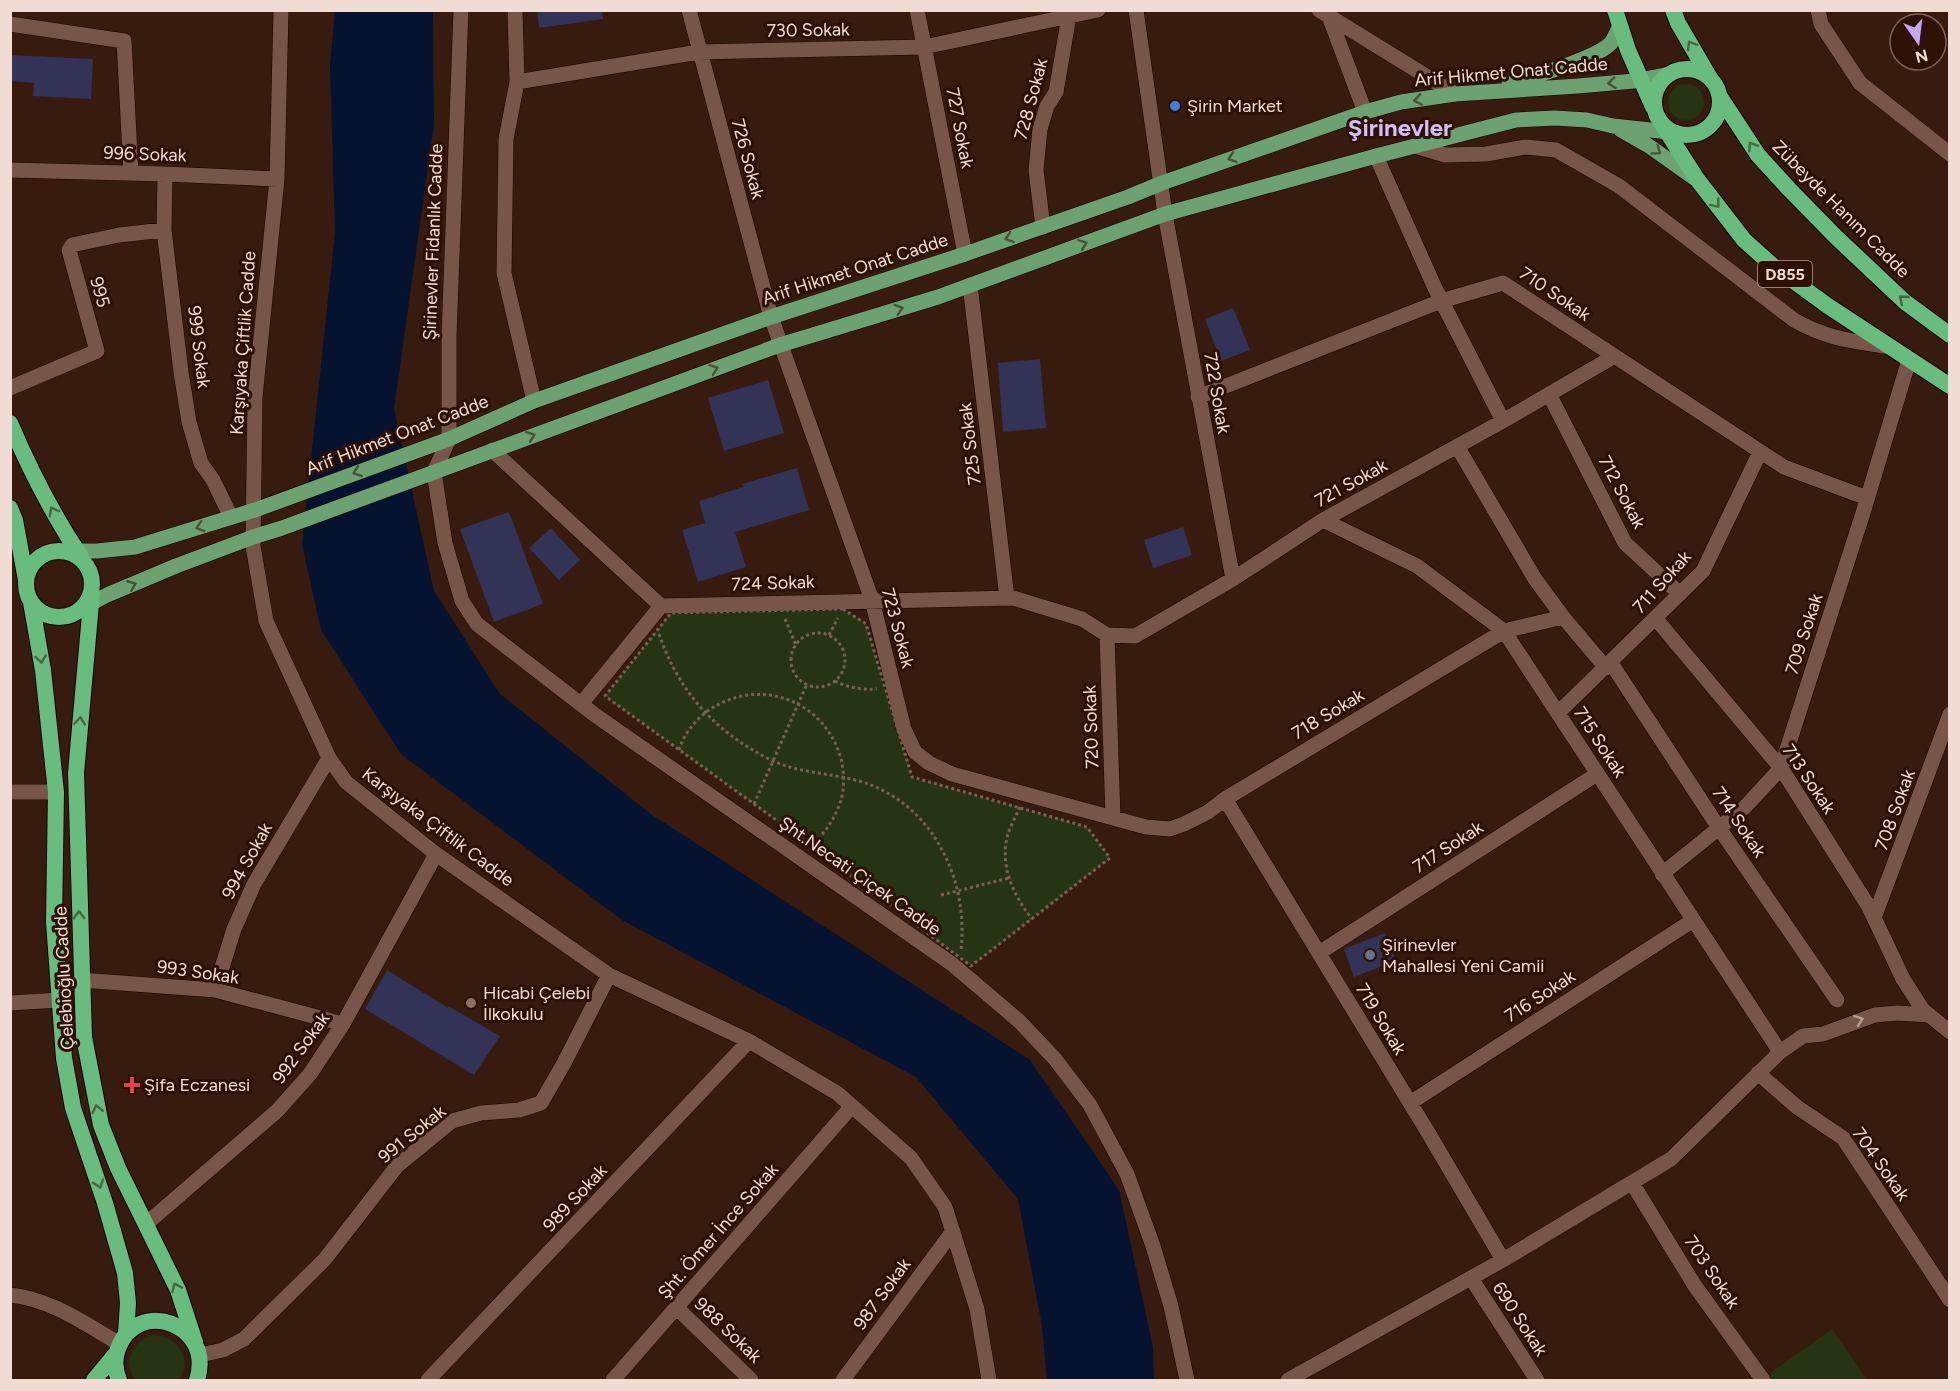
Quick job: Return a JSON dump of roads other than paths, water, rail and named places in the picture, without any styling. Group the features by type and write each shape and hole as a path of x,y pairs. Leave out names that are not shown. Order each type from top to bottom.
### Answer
{"highway":[{"path":"1673,10 1678,23 1716,87 1720,98 1715,118 1708,127 1699,132 1689,135 1665,125 1654,101 1661,81 1680,70 1691,69 1710,78"},
{"name":"D855","path":"1617,18 1641,79 1665,125 1698,181 1744,240 1773,266 1950,386"},
{"name":"Zübeyde Hanım Cadde","path":"1720,98 1758,155 1789,189 1905,302 1950,335"},
{"path":"10,423 28,464 75,554 90,570 93,581 87,602 70,615 59,617 49,615 39,610 32,602 27,591 15,520 10,508"},
{"path":"26,580 36,560 54,551 75,554"},
{"name":"Çelebioğlu Cadde","path":"32,602 43,670 56,792 54,922 64,1058 73,1107 105,1203 125,1273 128,1303 121,1343 115,1361 119,1380"},
{"name":"Çelebioğlu Cadde","path":"87,602 76,773 84,1037 101,1125 118,1168 178,1290 197,1349"},
{"path":"94,1380 136,1326 162,1321 175,1324 186,1331 197,1349 200,1370 197,1380"}],"main road":[{"path":"1490,91 1562,68 1610,44 1617,18"},
{"name":"Arif Hikmet Onat Cadde","path":"75,554 135,547 255,510 449,438 534,401 771,317 1043,227 1365,112 1401,102 1455,94 1578,86 1670,74"},
{"path":"87,602 253,537 780,345 938,297 1165,214 1516,120 1555,118 1587,120 1613,126 1665,125"},
{"path":"1613,126 1649,146 1698,181"}],"street":[{"name":"Karşıyaka Çiftlik Cadde","path":"281,10 277,179 255,397 253,537 266,621 329,758 346,782 436,854 609,975 749,1041 837,1093 911,1158 945,1207 976,1309 989,1380"},
{"name":"Şirinevler Fidanlık Cadde","path":"434,472 449,438 449,337 461,10"},
{"path":"515,10 517,82 506,139 504,273 534,401"},
{"name":"726 Sokak","path":"689,10 771,317"},
{"name":"727 Sokak","path":"917,10 965,254"},
{"name":"730 Sokak","path":"517,82 699,52 924,47 1098,10"},
{"name":"722 Sokak","path":"1136,10 1165,214 1233,579"},
{"path":"1818,10 1821,24 1860,83 1950,154"},
{"path":"1324,13 1455,94"},
{"path":"1324,13 1365,112"},
{"name":"728 Sokak","path":"1043,227 1036,170 1040,129 1047,106 1056,92 1069,16"},
{"path":"10,24 124,41 131,173"},
{"path":"1415,146 1445,155 1486,154 1526,147 1556,150 1619,186 1794,320 1814,331 1836,338 1891,348"},
{"path":"1376,156 1441,301 1503,421"},
{"name":"996 Sokak","path":"10,170 277,179"},
{"name":"999 Sokak","path":"165,174 164,230 189,422 201,463 213,480 231,517"},
{"name":"995","path":"10,388 97,351 69,250 72,245 119,235 164,230"},
{"name":"710 Sokak","path":"1198,397 1441,301 1503,283 1784,467 1867,498"},
{"name":"725 Sokak","path":"970,285 1007,598"},
{"name":"723 Sokak","path":"771,317 872,600 890,688 904,729 915,752 929,763 952,774 1023,801 1113,818"},
{"name":"721 Sokak","path":"1107,635 1135,636 1233,579 1323,520 1503,421 1613,357"},
{"name":"709 Sokak","path":"1662,874 1745,807 1781,768 1909,360"},
{"name":"712 Sokak","path":"1549,393 1625,543 1680,594"},
{"name":"714 Sokak","path":"1457,446 1535,579 1563,617 1608,665 1837,1000"},
{"path":"492,450 661,606 581,704"},
{"name":"711 Sokak","path":"1558,713 1703,571 1761,452"},
{"name":"Şht.Necati Çiçek Cadde","path":"434,472 445,543 462,601 477,624 581,704 951,964 1019,1022 1056,1059 1090,1105 1127,1174 1153,1246 1171,1306 1187,1380"},
{"name":"715 Sokak","path":"1323,520 1417,566 1504,631 1780,1052"},
{"name":"724 Sokak","path":"661,606 1007,598 1082,619 1107,635"},
{"name":"718 Sokak","path":"1113,818 1146,827 1170,829 1208,812 1225,799 1504,631 1563,617"},
{"name":"713 Sokak","path":"1656,619 1781,768 1874,918 1903,979 1923,1010 1950,1032"},
{"name":"720 Sokak","path":"1107,635 1113,818"},
{"name":"708 Sokak","path":"1874,918 1944,748 1950,714"},
{"name":"994 Sokak","path":"215,990 234,929 254,884 329,758"},
{"name":"717 Sokak","path":"1319,953 1597,774"},
{"path":"10,792 56,792"},
{"name":"719 Sokak","path":"1225,799 1503,1260"},
{"name":"992 Sokak","path":"147,1224 277,1111 310,1074 343,1023 436,854"},
{"name":"716 Sokak","path":"1410,1103 1692,921"},
{"name":"991 Sokak","path":"197,1349 223,1350 244,1339 325,1259 397,1166 453,1121 481,1113 519,1110 541,1103 609,975"},
{"name":"993 Sokak","path":"81,980 215,990 343,1023"},
{"path":"10,1003 60,1000"},
{"path":"1292,1380 1503,1260 1671,1159 1780,1052 1803,1036 1823,1034 1875,1015 1929,1014"},
{"name":"989 Sokak","path":"428,1380 749,1041"},
{"name":"704 Sokak","path":"1758,1074 1797,1107 1843,1138 1950,1299"},
{"name":"Şht. Ömer İnce Sokak","path":"613,1380 852,1106"},
{"name":"703 Sokak","path":"1632,1183 1695,1286 1763,1380"},
{"name":"987 Sokak","path":"843,1380 953,1231"},
{"name":"690 Sokak","path":"1471,1278 1537,1380"},
{"path":"10,1295 33,1298 51,1305 121,1343"},
{"name":"988 Sokak","path":"677,1308 751,1380"}],"water":[{"path":"335,11 433,11 434,124 394,409 434,591 500,694 652,815 1030,1060 1119,1190 1153,1347 1154,1380 1047,1380 1042,1326 1018,1199 916,1077 622,920 401,754 321,630 302,544 335,233 330,65"}],"place":[{"name":"Şirin Market","path":"1175,106"},
{"name":"Şirinevler Mahallesi Yeni Camii","path":"1370,955"},
{"name":"Hicabi Çelebi İlkokulu","path":"471,1003"},
{"name":"Şifa Eczanesi","path":"132,1085"}],"district":[{"name":"Şirinevler","path":"1400,127"}]}
